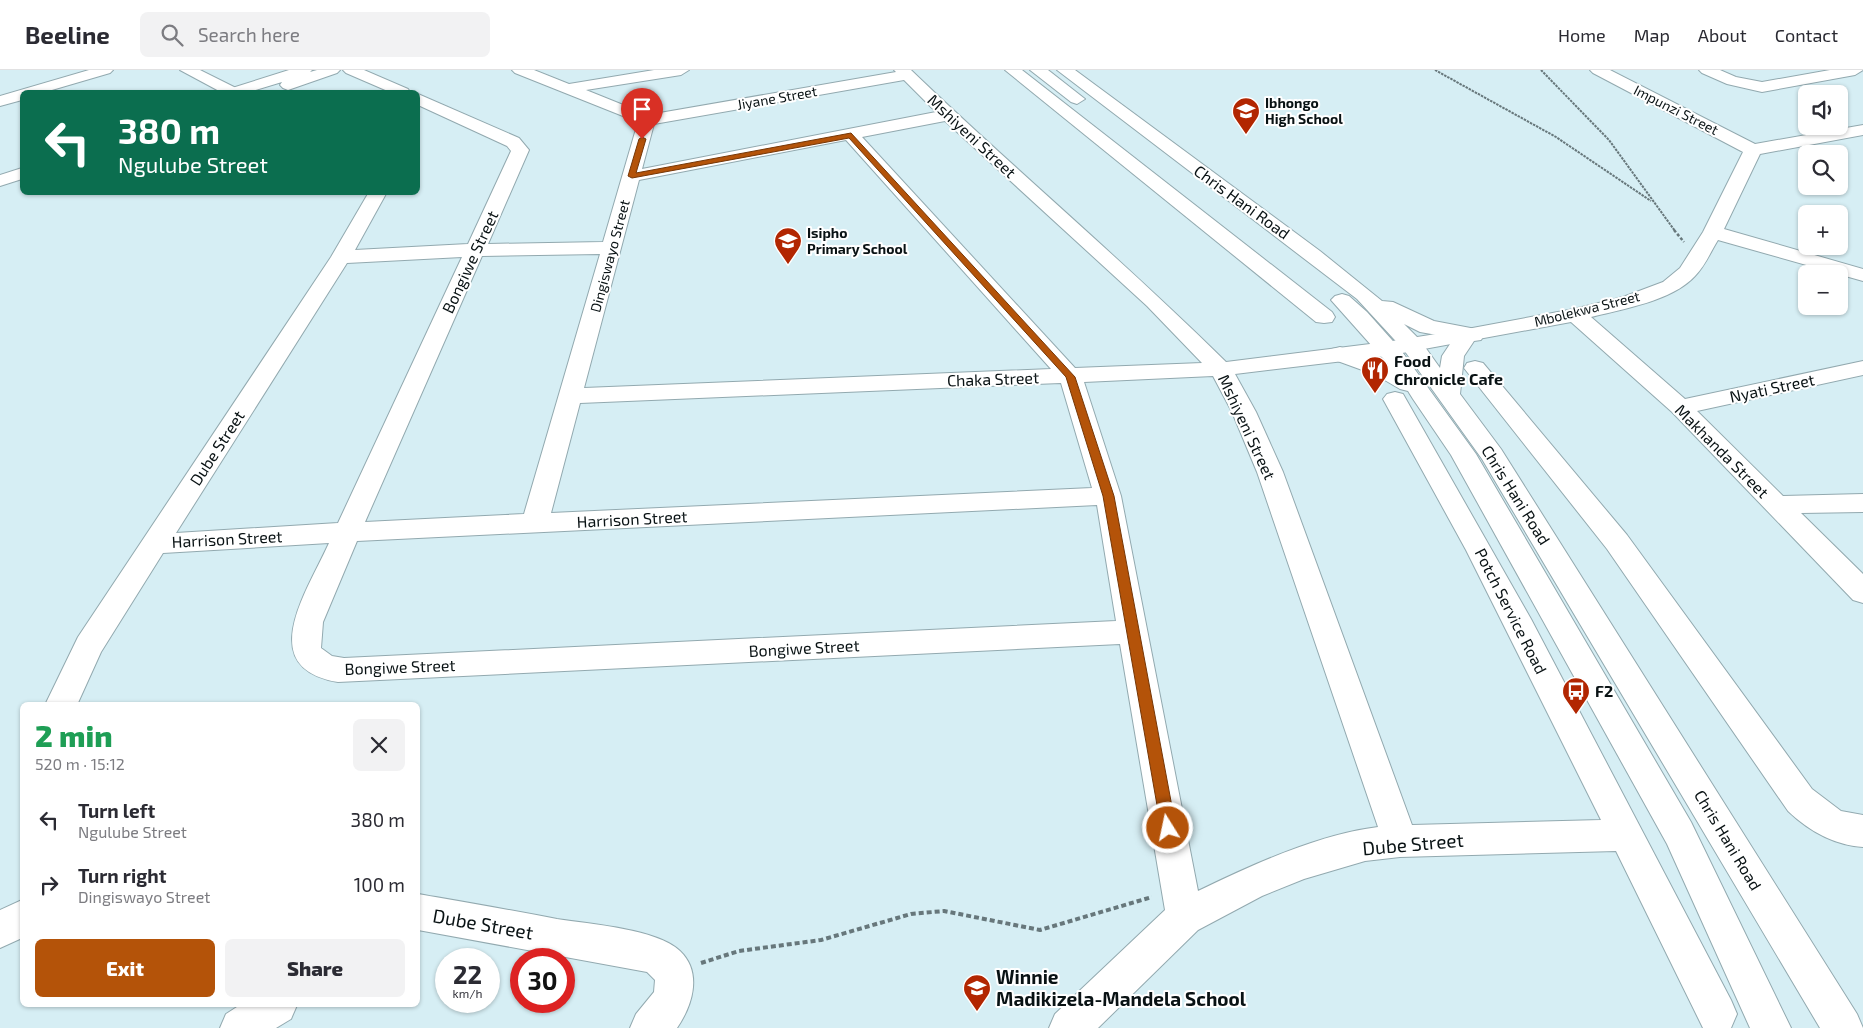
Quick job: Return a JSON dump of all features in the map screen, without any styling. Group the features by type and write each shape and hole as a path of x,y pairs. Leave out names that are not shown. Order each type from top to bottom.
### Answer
{"street":[{"path":"37,90 105,70"},
{"path":"188,70 230,90"},
{"path":"240,90 304,70"},
{"path":"270,90 332,70"},
{"path":"351,70 397,90"},
{"path":"520,70 647,120"},
{"path":"567,89 681,70"},
{"path":"1013,70 1324,317"},
{"name":"Chris Hani Road","path":"1038,70 1296,260 1361,305"},
{"name":"Chris Hani Road","path":"1065,70 1361,305 1399,347 1423,396 1464,454 1679,833 1714,903 1771,1028"},
{"name":"Impunzi Street","path":"1598,70 1753,150"},
{"path":"1707,70 1732,81 1762,87 1851,70"},
{"name":"Mshiyeni Street","path":"905,72 948,115 1154,302 1221,369 1244,412 1270,472 1400,841"},
{"name":"Jiyane Street","path":"647,120 905,72"},
{"path":"0,101 20,96"},
{"name":"Bongiwe Street","path":"420,100 513,142 520,150 519,156 346,532 305,631 308,654 314,661 331,669 1132,632"},
{"path":"632,176 948,115"},
{"name":"Dingiswayo Street","path":"536,523 647,120"},
{"path":"1753,150 1863,130"},
{"path":"851,135 1071,377 1108,496 1182,902"},
{"name":"Mbolekwa Street","path":"1399,347 1470,336 1575,315 1630,301 1670,286 1688,272 1697,260 1713,232 1753,150"},
{"path":"0,170 20,163"},
{"path":"0,181 20,174"},
{"name":"Dube Street","path":"61,702 89,646 340,257 376,195"},
{"path":"1713,232 1863,275"},
{"path":"340,257 476,250 612,248"},
{"path":"1361,305 1446,331 1470,336 1423,396 1384,370 1336,355 1353,339 1357,330 1361,305"},
{"name":"Makhanda Street","path":"1575,315 1680,407 1863,592"},
{"name":"Chaka Street","path":"572,396 1071,377 1221,369 1399,347"},
{"path":"1475,368 1617,542 1800,800 1815,815 1828,822 1863,831"},
{"name":"Nyati Street","path":"1680,407 1863,368"},
{"name":"Chris Hani Road","path":"1423,396 1492,455 1843,1021"},
{"name":"Potch Service Road","path":"1423,396 1444,483 1495,578 1717,1014"},
{"name":"Harrison Street","path":"155,544 346,532 1108,496"},
{"path":"1776,505 1863,503"},
{"name":"Dube Street","path":"1069,1028 1182,902 1249,884 1303,863 1365,845 1400,841 1625,835"},
{"path":"1714,903 1743,987 1752,1028"},
{"name":"Dube Street","path":"420,914 642,953 659,958 670,968 674,982"},
{"path":"0,930 20,919"},
{"path":"650,1028 670,1005 674,982"},
{"path":"240,1028 274,1007"}],"path":[{"path":"1435,70 1556,137 1651,201"},
{"path":"1541,70 1609,140 1651,201 1697,260"},
{"path":"674,982 739,951 821,940 911,914 944,911 1040,930 1136,903 1182,902"}],"place":[{"name":"Ibhongo High School","path":"1246,135"},
{"name":"Isipho Primary School","path":"788,265"},
{"name":"Food Chronicle Cafe","path":"1375,394"},
{"name":"F2","path":"1576,715"},
{"name":"Winnie Madikizela-Mandela School","path":"977,1012"}],"route":[{"path":"642,139 632,176 851,135 1071,377 1108,496 1168,828"}]}
